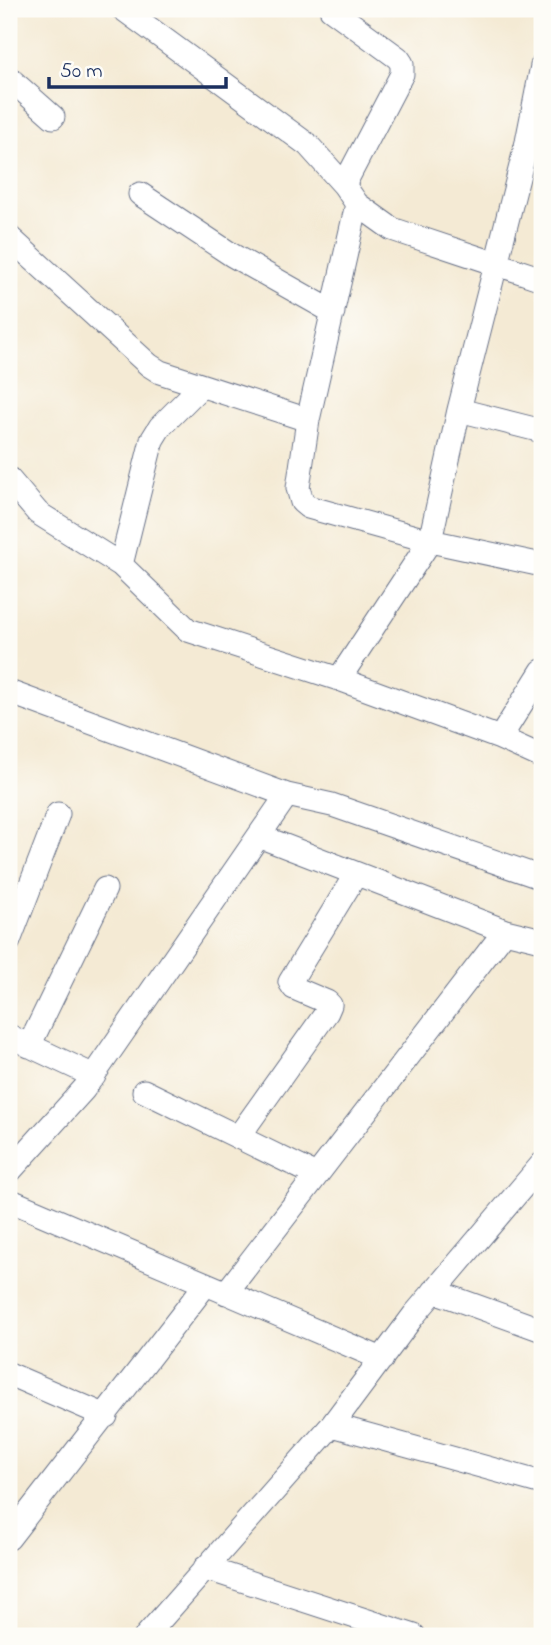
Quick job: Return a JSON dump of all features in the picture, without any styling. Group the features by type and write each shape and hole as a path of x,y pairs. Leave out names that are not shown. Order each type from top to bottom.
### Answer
{"street":[{"path":"123,9 309,145 358,204 392,229 542,279"},
{"path":"331,9 398,58 402,64 402,74 344,184"},
{"path":"339,679 430,541 459,410 497,265 534,143 542,66"},
{"path":"9,78 54,117"},
{"path":"140,194 232,255 333,312"},
{"path":"358,204 308,420 299,488 302,502 308,507 430,541 542,565"},
{"path":"9,237 149,365 160,372 308,420"},
{"path":"121,565 152,440 160,427 201,386"},
{"path":"459,410 542,431"},
{"path":"9,479 38,513"},
{"path":"9,503 38,513 121,565 188,629 339,679 500,738 542,757"},
{"path":"500,738 542,671"},
{"path":"9,692 287,795 332,805 542,878"},
{"path":"9,1172 94,1076 287,795"},
{"path":"9,941 58,814"},
{"path":"259,836 505,931 542,940"},
{"path":"239,1136 327,1012 330,1005 327,1002 294,988 290,982 356,874"},
{"path":"94,1076 19,1041 105,889"},
{"path":"9,1538 106,1416 316,1175 505,931"},
{"path":"145,1091 316,1175"},
{"path":"146,1636 332,1424 414,1315 542,1165"},
{"path":"9,1200 382,1359"},
{"path":"434,1291 542,1330"},
{"path":"9,1374 106,1416"},
{"path":"332,1424 542,1483"},
{"path":"205,1568 414,1636"}]}
